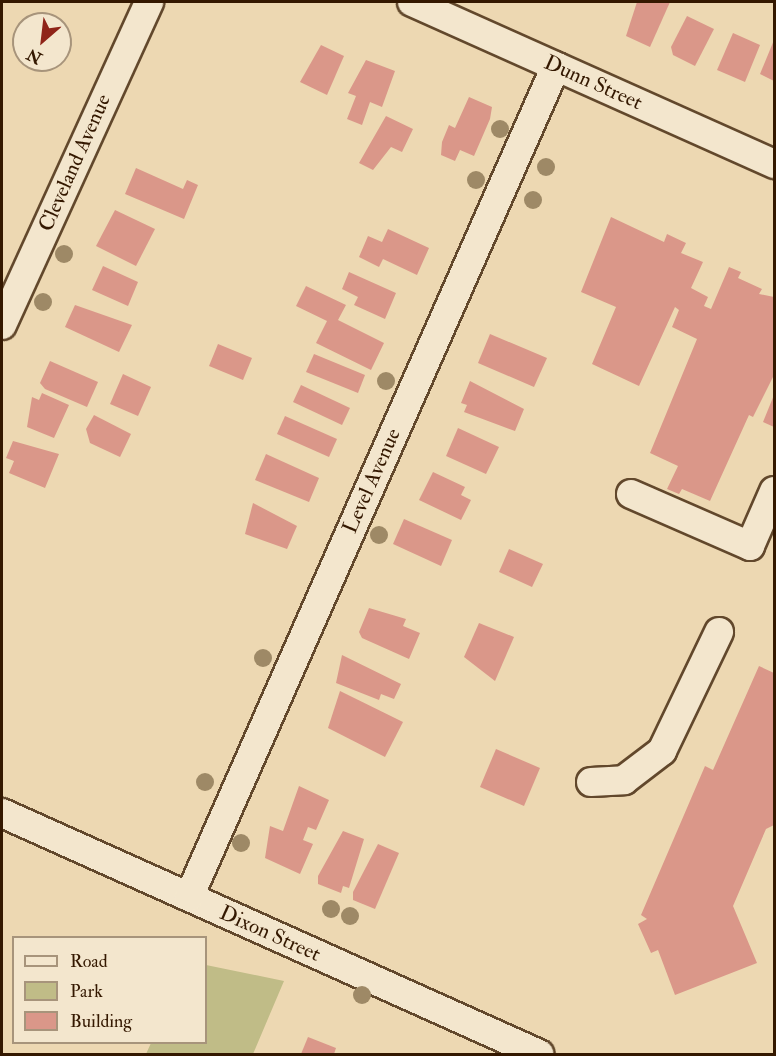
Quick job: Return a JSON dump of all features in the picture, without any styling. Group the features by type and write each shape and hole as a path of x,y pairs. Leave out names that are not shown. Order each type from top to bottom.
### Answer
{"street":[{"name":"Cleveland Avenue","path":"2,325 148,2"},
{"name":"Dunn Street","path":"412,2 774,164"},
{"name":"Level Avenue","path":"189,897 556,66"},
{"path":"631,495 750,546 774,491"},
{"path":"591,782 624,780 662,751 719,632"},
{"name":"Dixon Street","path":"2,813 539,1054"}],"green space":[{"path":"207,965 284,981 253,1054 146,1054 151,1044 207,1044"}],"building":[{"path":"637,2 670,2 650,47 626,36"},
{"path":"687,16 714,29 695,66 673,55 671,47"},
{"path":"733,33 760,45 745,82 717,70"},
{"path":"774,40 774,81 760,74"},
{"path":"321,45 344,56 327,95 300,82"},
{"path":"366,60 395,71 382,107 370,102 362,125 347,119 356,96 348,93"},
{"path":"469,97 492,107 490,119 474,156 460,150 455,161 441,155 442,142 449,125 455,128"},
{"path":"386,116 413,129 402,152 391,147 373,170 359,163"},
{"path":"136,168 183,189 187,180 198,185 184,219 125,194"},
{"path":"115,210 155,229 136,266 96,246"},
{"path":"611,217 664,242 667,234 686,243 681,253 703,262 691,288 708,297 704,306 711,309 729,267 741,272 738,278 762,289 759,294 774,297 774,375 753,417 749,415 710,501 682,489 679,494 667,489 678,466 650,453 697,339 672,327 679,310 675,307 639,386 592,364 616,307 581,292"},
{"path":"388,229 429,248 417,275 383,259 379,267 359,257 368,236 382,242"},
{"path":"103,266 138,282 128,306 92,290"},
{"path":"349,272 396,293 385,319 354,305 358,297 342,289"},
{"path":"306,286 346,305 338,320 384,343 371,370 316,343 327,321 296,306"},
{"path":"75,305 132,325 119,352 65,327"},
{"path":"490,334 547,358 534,387 478,363"},
{"path":"218,344 252,358 243,380 209,366"},
{"path":"314,354 365,375 358,393 306,372"},
{"path":"50,361 98,382 87,407 45,389 40,383"},
{"path":"123,374 151,387 138,416 110,404"},
{"path":"470,381 524,409 515,431 464,412 467,405 461,403"},
{"path":"301,385 350,408 342,425 293,402"},
{"path":"42,393 69,405 54,438 27,427 32,397 39,400"},
{"path":"774,395 774,427 763,422"},
{"path":"94,415 131,434 120,457 90,443 86,429"},
{"path":"285,416 337,439 329,457 277,434"},
{"path":"458,428 499,447 486,474 446,456"},
{"path":"13,441 59,454 45,488 9,473 14,461 6,458"},
{"path":"266,454 319,478 309,502 255,480"},
{"path":"433,472 465,487 461,495 471,500 461,520 419,500"},
{"path":"253,503 297,526 287,549 245,534"},
{"path":"404,519 452,540 441,566 393,544"},
{"path":"509,549 543,564 532,587 499,572"},
{"path":"369,608 406,619 403,626 420,633 409,659 362,638 359,632"},
{"path":"479,623 514,637 495,681 464,657"},
{"path":"342,655 401,684 394,699 381,694 379,700 336,683"},
{"path":"759,666 774,673 774,825 766,829 733,906 757,963 675,995 658,950 651,953 638,924 647,919 641,915 705,766 713,770"},
{"path":"340,691 403,722 385,757 328,728"},
{"path":"496,749 540,768 524,806 480,787"},
{"path":"299,786 329,800 316,830 308,827 303,840 313,844 300,874 265,858 270,826 283,831"},
{"path":"343,831 364,839 349,888 343,886 341,893 318,884 318,876"},
{"path":"378,844 399,853 375,909 353,900 353,892"},
{"path":"308,1037 336,1048 334,1054 301,1054"}]}
